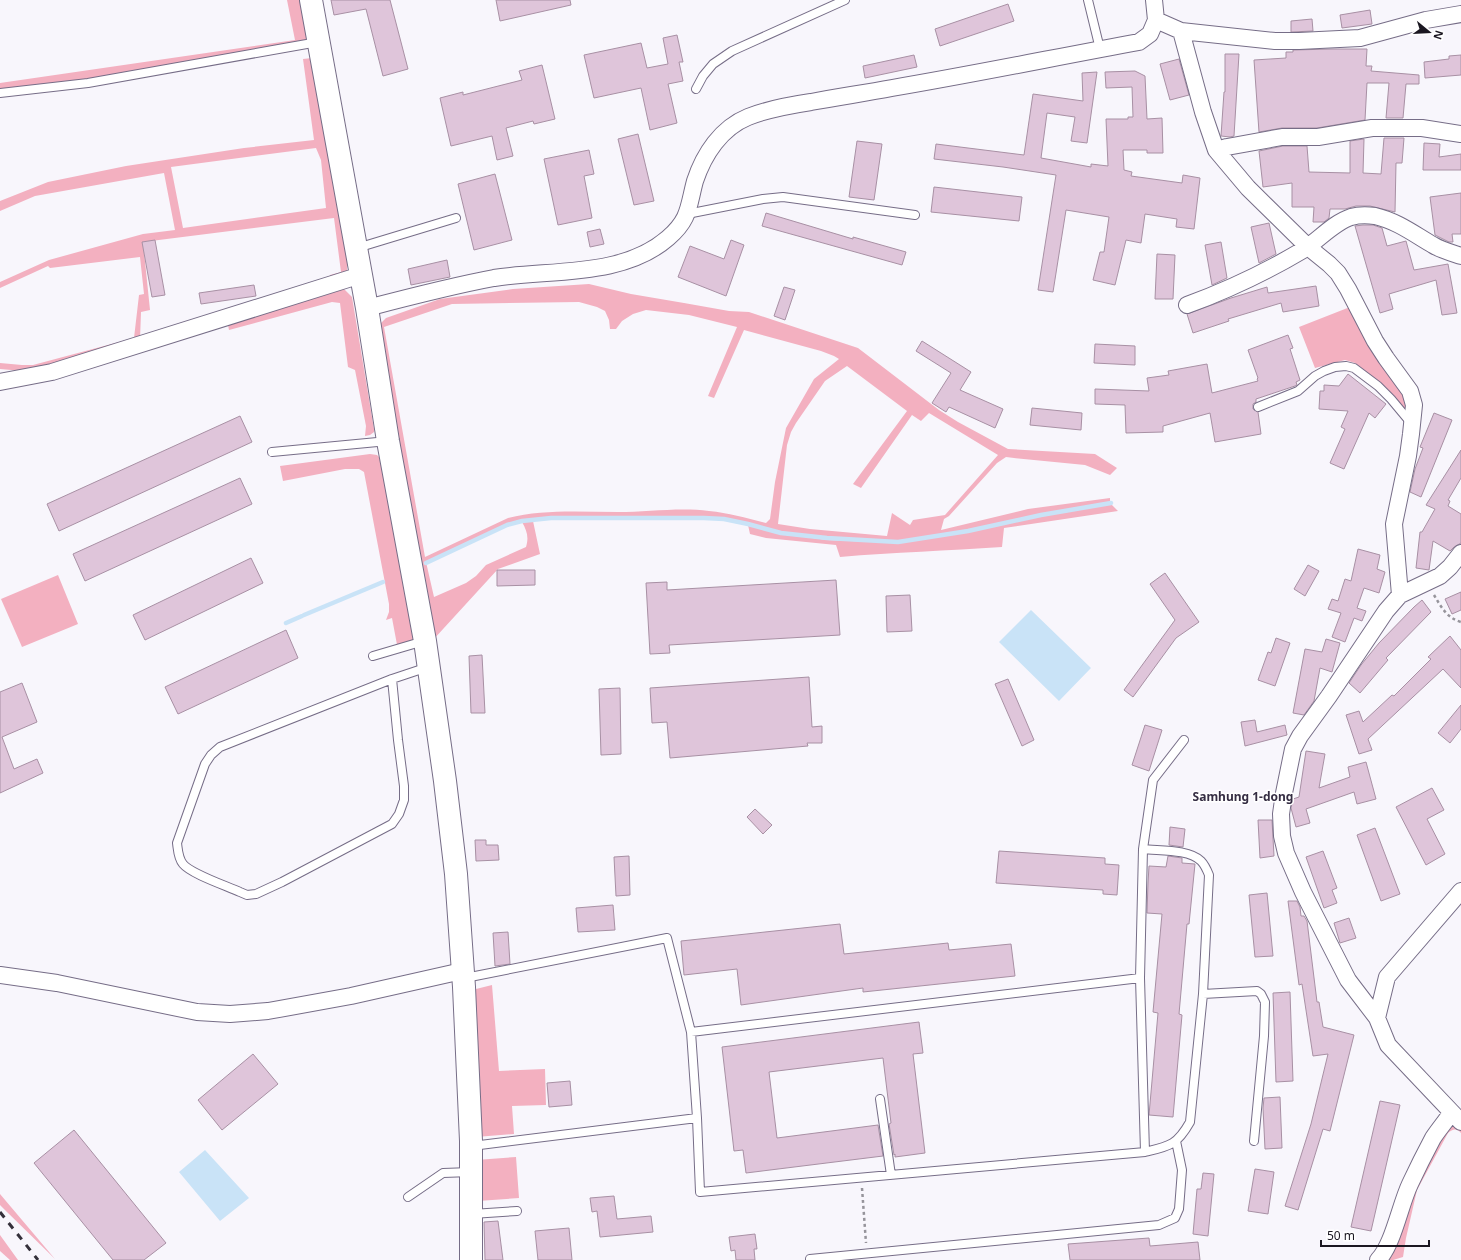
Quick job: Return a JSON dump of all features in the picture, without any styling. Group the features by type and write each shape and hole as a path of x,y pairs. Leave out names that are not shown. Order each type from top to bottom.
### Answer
{"street":[{"path":"311,0 367,308 388,441 429,667 445,781 456,874 472,1146 471,1260"},
{"path":"367,308 433,291 495,278 586,269 609,265 636,257 657,246 668,238 682,224 687,214 696,179 704,160 714,142 737,122 750,116 793,105 894,88 1139,42 1150,34 1156,20 1154,0"},
{"path":"1156,20 1181,31 1274,41 1299,41 1360,38 1426,20 1461,14"},
{"path":"1181,31 1203,112 1216,150 1248,188 1308,247 1338,273 1375,341 1410,391 1414,406 1412,425 1408,456 1394,524 1400,595"},
{"path":"1216,150 1282,137 1318,137 1372,128 1422,128 1461,134"},
{"path":"1188,305 1224,292 1254,277 1308,247 1340,223 1351,217 1376,217 1409,230 1434,246 1461,256"},
{"path":"0,382 52,372 361,275"},
{"path":"1378,1260 1389,1242 1401,1205 1417,1168 1434,1137 1456,1118 1388,1046 1377,1018 1348,980 1303,892 1286,852 1282,836 1281,814 1293,749 1300,736 1329,696 1386,611 1400,595 1440,576 1450,567 1461,553"},
{"path":"1377,1018 1387,977 1461,891"},
{"path":"0,975 57,983 197,1012 230,1014 268,1011 462,975"}],"lane":[{"path":"696,89 703,76 713,64 732,51 845,0"},
{"path":"1088,0 1100,49"},
{"path":"0,93 88,83 319,42"},
{"path":"687,214 763,199 783,197 914,215"},
{"path":"356,248 456,218"},
{"path":"1258,407 1298,391 1315,376 1324,371 1335,367 1346,366 1354,368 1378,386 1391,399 1412,425"},
{"path":"272,452 388,441"},
{"path":"373,656 424,641"},
{"path":"392,679 404,786 404,800 399,814 392,824 282,882 256,894 248,895 240,892 192,871 183,864 178,855 177,843 205,764 211,755 220,747 392,679 429,667"},
{"path":"1145,1152 1140,978 1143,849 1153,780 1184,740"},
{"path":"462,975 667,938 691,1032 698,1118 700,1192 1145,1152 1166,1147 1176,1141 1184,1133 1190,1122 1203,994 1209,876 1205,866 1194,856 1184,853 1143,849"},
{"path":"691,1032 1140,978"},
{"path":"1203,994 1257,990 1265,1002 1264,1036 1254,1141"},
{"path":"880,1099 892,1175"},
{"path":"472,1146 698,1118"},
{"path":"810,1259 1159,1225 1175,1218 1179,1209 1182,1170 1176,1141"},
{"path":"408,1198 444,1172 471,1172"},
{"path":"471,1214 517,1211"}],"path":[{"path":"1423,583 1432,592 1451,618 1461,622"},
{"path":"861,1178 867,1254"}],"shaded area":[{"path":"287,0 300,0 308,45 0,96 0,83 295,40"},
{"path":"312,58 347,261 347,275 329,280 330,275 341,272 334,218 143,242 150,310 141,312 140,340 74,359 23,371 0,369 0,363 33,365 134,338 139,295 144,294 140,257 50,268 48,266 0,288 0,282 49,260 143,234 175,230 164,173 35,196 0,211 0,201 48,182 126,166 244,148 314,140 303,59","holes":["316,148 321,160 326,208 183,228 171,167"]},
{"path":"589,284 631,294 729,311 749,312 858,348 939,410 1008,449 1095,454 1117,468 1110,475 1085,465 1006,457 997,463 949,516 944,519 941,530 1028,509 1110,498 1110,502 1040,514 968,530 898,541 827,537 782,532 724,518 551,517 522,520 507,524 426,562 434,597 466,583 476,576 486,565 526,547 527,534 522,522 533,521 540,554 498,569 433,640 379,331 381,323 386,318 440,299 513,289","holes":["579,302 605,311 609,320 610,329 616,329 622,321 633,314 646,310 689,315 737,327 708,396 714,398 744,330 821,351 839,359 814,379 786,428 775,482 770,519 766,523 724,513 687,509 535,513 508,518 425,557 384,327 452,304","847,366 907,411 853,484 861,488 912,415 921,421 929,413 998,455 945,515 913,520 910,525 892,513 887,536 810,529 778,524 787,445 791,432 825,381"]},
{"path":"344,289 352,297 374,429 374,432 365,436 366,426 355,370 348,367 340,303 332,302 229,330 228,325"},
{"path":"1350,307 1403,387 1408,409 1400,406 1393,395 1355,363 1345,360 1315,368 1299,327"},
{"path":"370,454 377,455 381,459 413,639 411,644 398,650 392,618 386,620 389,612 389,604 364,472 359,469 345,469 283,481 280,466"},
{"path":"1111,504 1118,511 1004,528 1002,547 840,557 836,545 766,538 750,534 748,525 772,532 827,540 899,543 968,532 1041,516"},
{"path":"58,575 78,624 22,647 1,599"},
{"path":"492,985 499,1071 545,1069 546,1105 512,1106 514,1134 476,1137 476,989"},
{"path":"1458,1125 1461,1127 1461,1133 1458,1130 1454,1130 1448,1133 1417,1190 1403,1257 1393,1260 1382,1260 1413,1189 1448,1127"},
{"path":"516,1157 519,1198 478,1201 476,1160"},
{"path":"0,1194 55,1259 0,1205"},
{"path":"0,1235 18,1260 10,1260 0,1251"}],"water":[{"path":"1031,610 1091,668 1059,701 999,642"},
{"path":"205,1150 249,1198 220,1221 179,1172"}],"building":[{"path":"331,0 390,0 408,69 383,76 366,9 334,15"},
{"path":"496,0 570,0 571,5 500,21"},
{"path":"1008,4 1014,21 940,46 935,29"},
{"path":"1370,10 1372,24 1342,28 1340,15"},
{"path":"1312,19 1313,31 1291,32 1291,21"},
{"path":"677,35 683,62 679,62 683,81 668,84 677,123 650,130 641,88 594,98 584,55 641,43 647,68 668,64 663,38"},
{"path":"1367,49 1366,66 1372,66 1371,71 1419,75 1419,84 1406,84 1403,118 1386,118 1389,83 1367,83 1365,120 1317,128 1282,128 1259,132 1254,60 1286,58 1286,52 1293,52 1293,50"},
{"path":"1225,54 1239,54 1234,136 1230,137 1221,136 1225,92"},
{"path":"914,55 917,67 865,78 863,66"},
{"path":"1461,55 1461,75 1425,78 1424,62 1449,59 1449,56"},
{"path":"1179,59 1189,95 1170,100 1160,64"},
{"path":"542,65 555,119 534,124 533,121 506,128 513,156 497,160 492,136 451,146 440,98 463,92 463,95 522,80 519,71"},
{"path":"1135,71 1145,76 1147,119 1162,118 1163,153 1147,153 1147,150 1123,150 1124,170 1132,172 1131,176 1182,183 1183,175 1200,178 1194,229 1176,227 1177,219 1145,214 1141,243 1126,240 1115,285 1093,280 1100,252 1104,252 1109,217 1066,210 1053,292 1038,290 1056,175 934,159 936,144 1024,155 1033,94 1083,101 1082,73 1097,72 1087,143 1071,141 1075,117 1047,113 1041,158 1091,167 1091,164 1108,166 1106,119 1128,119 1128,117 1133,117 1132,87 1106,88 1105,72"},
{"path":"638,134 654,201 634,205 618,139"},
{"path":"1384,138 1404,138 1402,163 1396,163 1395,212 1370,206 1330,209 1329,218 1324,222 1313,222 1314,207 1292,207 1292,183 1263,187 1259,151 1283,146 1307,146 1309,172 1350,173 1350,141 1364,139 1363,173 1381,174"},
{"path":"857,141 882,144 874,200 849,197"},
{"path":"1424,143 1440,144 1439,157 1461,154 1461,170 1423,170"},
{"path":"589,150 594,174 584,176 592,218 558,225 544,159"},
{"path":"495,174 512,240 474,250 458,184"},
{"path":"934,187 1022,197 1019,221 931,212"},
{"path":"1461,193 1461,234 1452,234 1453,242 1449,242 1435,235 1430,197"},
{"path":"766,213 853,239 853,237 906,252 902,265 762,226"},
{"path":"1269,223 1276,254 1259,263 1251,227"},
{"path":"1373,225 1382,228 1387,246 1406,241 1414,270 1448,264 1457,313 1442,315 1436,280 1389,294 1393,309 1380,313 1355,226"},
{"path":"600,229 604,244 590,247 587,232"},
{"path":"155,240 165,295 152,297 142,242"},
{"path":"731,240 744,245 726,296 678,277 690,246 724,259"},
{"path":"1221,242 1227,278 1212,285 1205,245"},
{"path":"1157,254 1175,255 1173,299 1155,299"},
{"path":"447,260 450,277 411,285 408,269"},
{"path":"254,285 256,296 201,304 199,293"},
{"path":"1316,286 1319,306 1283,312 1281,303 1228,319 1229,321 1193,333 1187,314 1267,287 1268,293"},
{"path":"784,287 795,290 785,320 774,316"},
{"path":"1288,335 1293,348 1290,349 1300,380 1296,382 1297,385 1295,386 1256,399 1256,402 1253,404 1253,409 1258,412 1261,434 1215,442 1210,413 1163,426 1163,432 1126,433 1125,405 1095,404 1095,389 1149,391 1147,378 1169,375 1168,371 1207,364 1212,393 1258,381 1248,350"},
{"path":"922,341 971,372 960,390 1003,409 995,428 949,407 946,412 932,403 951,373 916,351"},
{"path":"1095,344 1135,346 1135,365 1094,363"},
{"path":"1348,374 1386,404 1375,418 1369,413 1344,469 1330,463 1345,429 1341,427 1348,411 1319,409 1320,391 1324,391 1324,385 1339,386"},
{"path":"1032,408 1082,413 1081,430 1030,425"},
{"path":"1434,413 1452,420 1421,497 1410,492 1415,469 1423,448 1420,447"},
{"path":"240,416 252,442 59,531 47,504"},
{"path":"1461,450 1461,478 1448,500 1450,501 1448,506 1461,514 1461,543 1450,551 1433,541 1429,570 1416,568 1420,532 1422,532 1435,509 1426,505"},
{"path":"240,478 252,504 85,581 73,554"},
{"path":"1358,549 1380,555 1377,569 1385,572 1379,593 1364,588 1357,608 1366,611 1362,621 1354,618 1345,642 1332,637 1341,613 1328,609 1332,599 1338,601 1345,579 1351,581"},
{"path":"251,558 263,583 145,640 133,615"},
{"path":"1308,565 1319,571 1305,596 1294,589"},
{"path":"497,570 535,570 535,585 497,586"},
{"path":"1165,573 1199,622 1176,638 1133,697 1124,690 1175,620 1150,584"},
{"path":"836,580 840,635 669,645 670,653 650,654 646,583 667,582 667,590"},
{"path":"1461,592 1461,610 1452,614 1445,599"},
{"path":"910,595 912,631 887,632 886,596"},
{"path":"1422,600 1431,612 1386,658 1388,660 1360,693 1349,683 1361,665 1379,643"},
{"path":"286,630 298,658 178,714 165,687"},
{"path":"1450,636 1461,650 1461,688 1443,669 1368,739 1372,750 1359,754 1346,715 1359,711 1363,722 1392,695 1394,696 1431,659 1428,657"},
{"path":"1276,638 1290,643 1275,686 1258,680 1268,652 1271,653"},
{"path":"1326,639 1340,643 1332,672 1320,668 1314,701 1304,715 1293,713 1305,649 1322,652"},
{"path":"482,655 485,713 471,713 469,656"},
{"path":"809,677 812,727 822,726 822,743 807,743 808,746 670,758 667,722 652,723 650,688"},
{"path":"1008,679 1034,740 1022,746 995,684"},
{"path":"22,683 37,722 2,737 14,769 37,759 43,773 0,793 0,692"},
{"path":"620,688 621,754 601,755 599,689"},
{"path":"1461,705 1461,729 1450,743 1438,733"},
{"path":"1255,720 1257,732 1285,725 1287,735 1245,746 1241,722"},
{"path":"1145,725 1162,730 1149,771 1132,765"},
{"path":"1306,751 1325,754 1319,788 1350,777 1348,767 1366,762 1376,799 1357,804 1354,792 1306,809 1310,823 1296,827 1291,808 1293,799 1299,797"},
{"path":"1432,788 1444,810 1427,819 1445,854 1426,865 1396,807"},
{"path":"755,809 772,825 763,834 747,817"},
{"path":"1258,820 1272,820 1274,856 1260,858"},
{"path":"1170,827 1185,829 1183,847 1169,845"},
{"path":"1375,828 1400,894 1381,901 1357,835"},
{"path":"475,840 486,840 486,845 498,845 499,860 476,861"},
{"path":"999,851 1105,858 1105,864 1119,865 1117,895 1103,894 1103,890 996,883"},
{"path":"1323,851 1337,888 1332,890 1337,903 1324,908 1306,857"},
{"path":"629,856 630,895 616,896 614,857"},
{"path":"1168,856 1182,858 1182,863 1195,864 1189,924 1187,924 1179,1014 1182,1015 1173,1117 1149,1115 1158,1013 1153,1012 1162,914 1147,913 1149,866 1166,867"},
{"path":"1267,893 1273,956 1255,957 1249,895"},
{"path":"1288,901 1297,901 1300,907 1301,916 1304,916 1307,921 1317,1002 1319,1002 1323,1027 1354,1035 1330,1131 1323,1129 1298,1210 1285,1206 1311,1124 1328,1054 1313,1056 1302,984 1299,985"},
{"path":"613,905 615,930 578,932 576,908"},
{"path":"1349,918 1356,938 1340,943 1334,923"},
{"path":"840,924 844,954 948,943 949,950 1011,944 1015,976 863,992 863,988 741,1005 737,969 684,975 681,941"},
{"path":"508,932 510,964 495,966 493,933"},
{"path":"1290,992 1293,1081 1276,1082 1273,993"},
{"path":"919,1022 923,1053 913,1054 925,1153 895,1157 895,1154 894,1155 889,1124 891,1123 883,1058 769,1072 777,1138 878,1125 883,1156 746,1173 743,1150 734,1151 722,1047"},
{"path":"253,1054 278,1084 222,1130 198,1100"},
{"path":"570,1081 572,1105 549,1107 547,1083"},
{"path":"1280,1097 1282,1148 1265,1149 1264,1098"},
{"path":"1380,1101 1400,1105 1371,1231 1351,1227"},
{"path":"74,1130 166,1243 144,1260 113,1260 34,1163"},
{"path":"1255,1169 1274,1172 1268,1214 1248,1211"},
{"path":"1203,1173 1214,1174 1208,1236 1193,1234 1197,1189 1201,1189"},
{"path":"614,1196 617,1219 651,1216 653,1232 600,1237 597,1211 592,1212 590,1198"},
{"path":"498,1221 503,1260 485,1260 484,1222"},
{"path":"569,1228 572,1260 538,1260 535,1231"},
{"path":"755,1234 757,1249 754,1249 755,1260 736,1260 735,1250 731,1251 729,1237"},
{"path":"1149,1238 1150,1246 1198,1242 1200,1260 1070,1260 1068,1244"}],"waterway":[{"path":"426,563 507,525 522,521 551,518 724,519 781,533 827,538 898,542 968,531 1041,515 1111,503"},
{"path":"304,615 383,582"},
{"path":"286,623 302,616"}],"railway":[{"path":"0,1212 38,1260"}],"district":[{"name":"Samhung 1-dong","path":"1243,797"}]}
